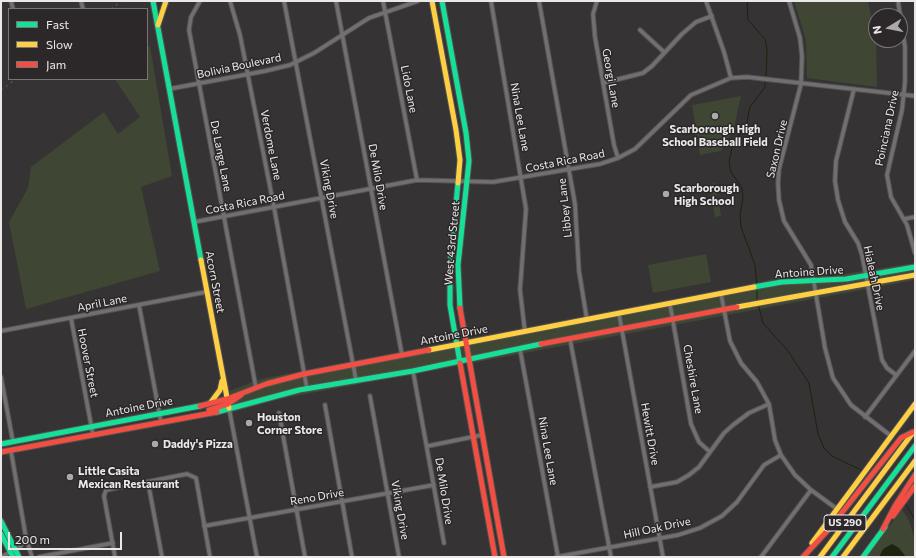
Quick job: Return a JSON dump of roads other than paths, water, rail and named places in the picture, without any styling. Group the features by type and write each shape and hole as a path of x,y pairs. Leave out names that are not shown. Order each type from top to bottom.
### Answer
{"main road":[{"name":"Acorn Street","path":"152,1 158,25 206,292 228,404"},
{"path":"158,25 166,1"},
{"name":"West 43rd Street","path":"432,1 450,94 458,147 458,180 450,265 450,305 495,557"},
{"name":"West 43rd Street","path":"442,1 459,92 469,161 458,265 459,303 504,557"},
{"path":"450,94 459,92"},
{"path":"450,265 458,265"},
{"name":"Antoine Drive","path":"1,452 201,415 228,404 240,397 243,393 304,374 762,286 798,280 814,281 846,279 915,267"},
{"name":"Antoine Drive","path":"1,444 210,403 228,404 413,370 816,292 915,275"},
{"path":"210,403 220,390 223,378"},
{"path":"803,557 837,508 915,404"},
{"path":"803,557 828,530 901,438 914,431"},
{"name":"US 290","path":"820,557 914,431"},
{"path":"39,437 40,445"},
{"path":"832,557 915,446"},
{"name":"US 290","path":"843,557 915,461"},
{"path":"863,557 907,492 915,475"},
{"path":"907,492 915,486"},
{"path":"485,503 494,501"},
{"path":"1,521 13,553"},
{"path":"1,534 13,553 19,557"}],"street":[{"name":"De Lange Lane","path":"200,1 191,17 189,30 256,388"},
{"name":"Verdome Lane","path":"230,1 237,19 274,207 307,389"},
{"name":"Viking Drive","path":"284,1 356,380"},
{"name":"De Milo Drive","path":"336,1 402,355"},
{"name":"Lido Lane","path":"383,1 417,180"},
{"name":"Bolivia Boulevard","path":"169,89 248,75 296,62 342,36 369,18 385,11 418,1"},
{"name":"Nina Lee Lane","path":"491,1 526,209 520,290 525,332"},
{"name":"Libbey Lane","path":"539,1 575,204 581,292 587,320"},
{"name":"Georgi Lane","path":"596,1 593,25 614,145 618,158"},
{"path":"706,1 712,16 730,78"},
{"name":"Saxon Drive","path":"789,1 800,38 802,56 801,84 779,169 779,200 784,221 811,265 825,348 833,378 851,404 865,417 891,436"},
{"name":"Poinciana Drive","path":"898,1 905,46 904,95 887,175 891,197 911,233 915,253"},
{"path":"603,83 643,73 696,22 712,16"},
{"path":"640,30 664,52"},
{"name":"Costa Rica Road","path":"194,222 417,180 467,180 493,182 600,164 618,158 643,142 691,95 730,78 774,80 915,96"},
{"name":"Hialeah Drive","path":"854,89 836,161 835,181 838,200 843,214 858,243 866,276 882,360 887,368 896,375"},
{"path":"904,219 915,217"},
{"name":"April Lane","path":"1,331 206,292"},
{"path":"721,294 733,349 740,363 757,382 769,404 775,440 781,455 795,475 811,490 837,508"},
{"path":"139,304 161,422"},
{"name":"Cheshire Lane","path":"670,304 694,432 699,442 710,452"},
{"name":"Hewitt Drive","path":"619,314 663,557"},
{"name":"Hoover Street","path":"71,318 93,435"},
{"path":"570,339 611,557"},
{"name":"Nina Lee Lane","path":"520,349 557,557"},
{"path":"865,417 915,351"},
{"name":"De Milo Drive","path":"413,370 428,446 444,543"},
{"path":"1,377 13,442"},
{"name":"Viking Drive","path":"370,396 399,557"},
{"name":"Acorn Street","path":"228,404 257,557"},
{"path":"650,487 677,482 689,475 699,467 724,434 733,425 749,413 769,404"},
{"path":"325,405 352,557"},
{"path":"279,413 304,557"},
{"path":"428,446 482,435"},
{"path":"11,450 26,538 32,557"},
{"name":"Hill Oak Drive","path":"557,557 678,535 700,528 722,516 737,502 764,465 781,455"},
{"path":"115,557 104,496 106,490 187,474 196,478 210,557"},
{"path":"148,482 162,557"},
{"name":"Reno Drive","path":"204,526 434,485"},
{"path":"761,557 811,490"},
{"path":"2,557 13,553 22,546 26,538"},
{"path":"38,557 113,543"}],"waterway":[{"path":"747,1 748,20 765,39 767,50 766,78"},
{"path":"757,285 755,265 741,227 740,214 743,198 742,188 731,172 729,162 732,148 747,122 750,107 765,87 765,81"},
{"path":"757,288 757,301"},
{"path":"758,304 763,323 788,351 809,383 818,434 824,448 832,456 863,471"},
{"path":"905,503 915,520"}],"railway":[{"path":"112,8 122,1"},
{"path":"1,90 15,80"}],"place":[{"name":"Scarborough High School Baseball Field","path":"715,116"},
{"name":"Scarborough High School","path":"666,194"},
{"name":"Houston Corner Store","path":"249,423"},
{"name":"Daddy's Pizza","path":"155,444"},
{"name":"Little Casita Mexican Restaurant","path":"70,477"}]}
